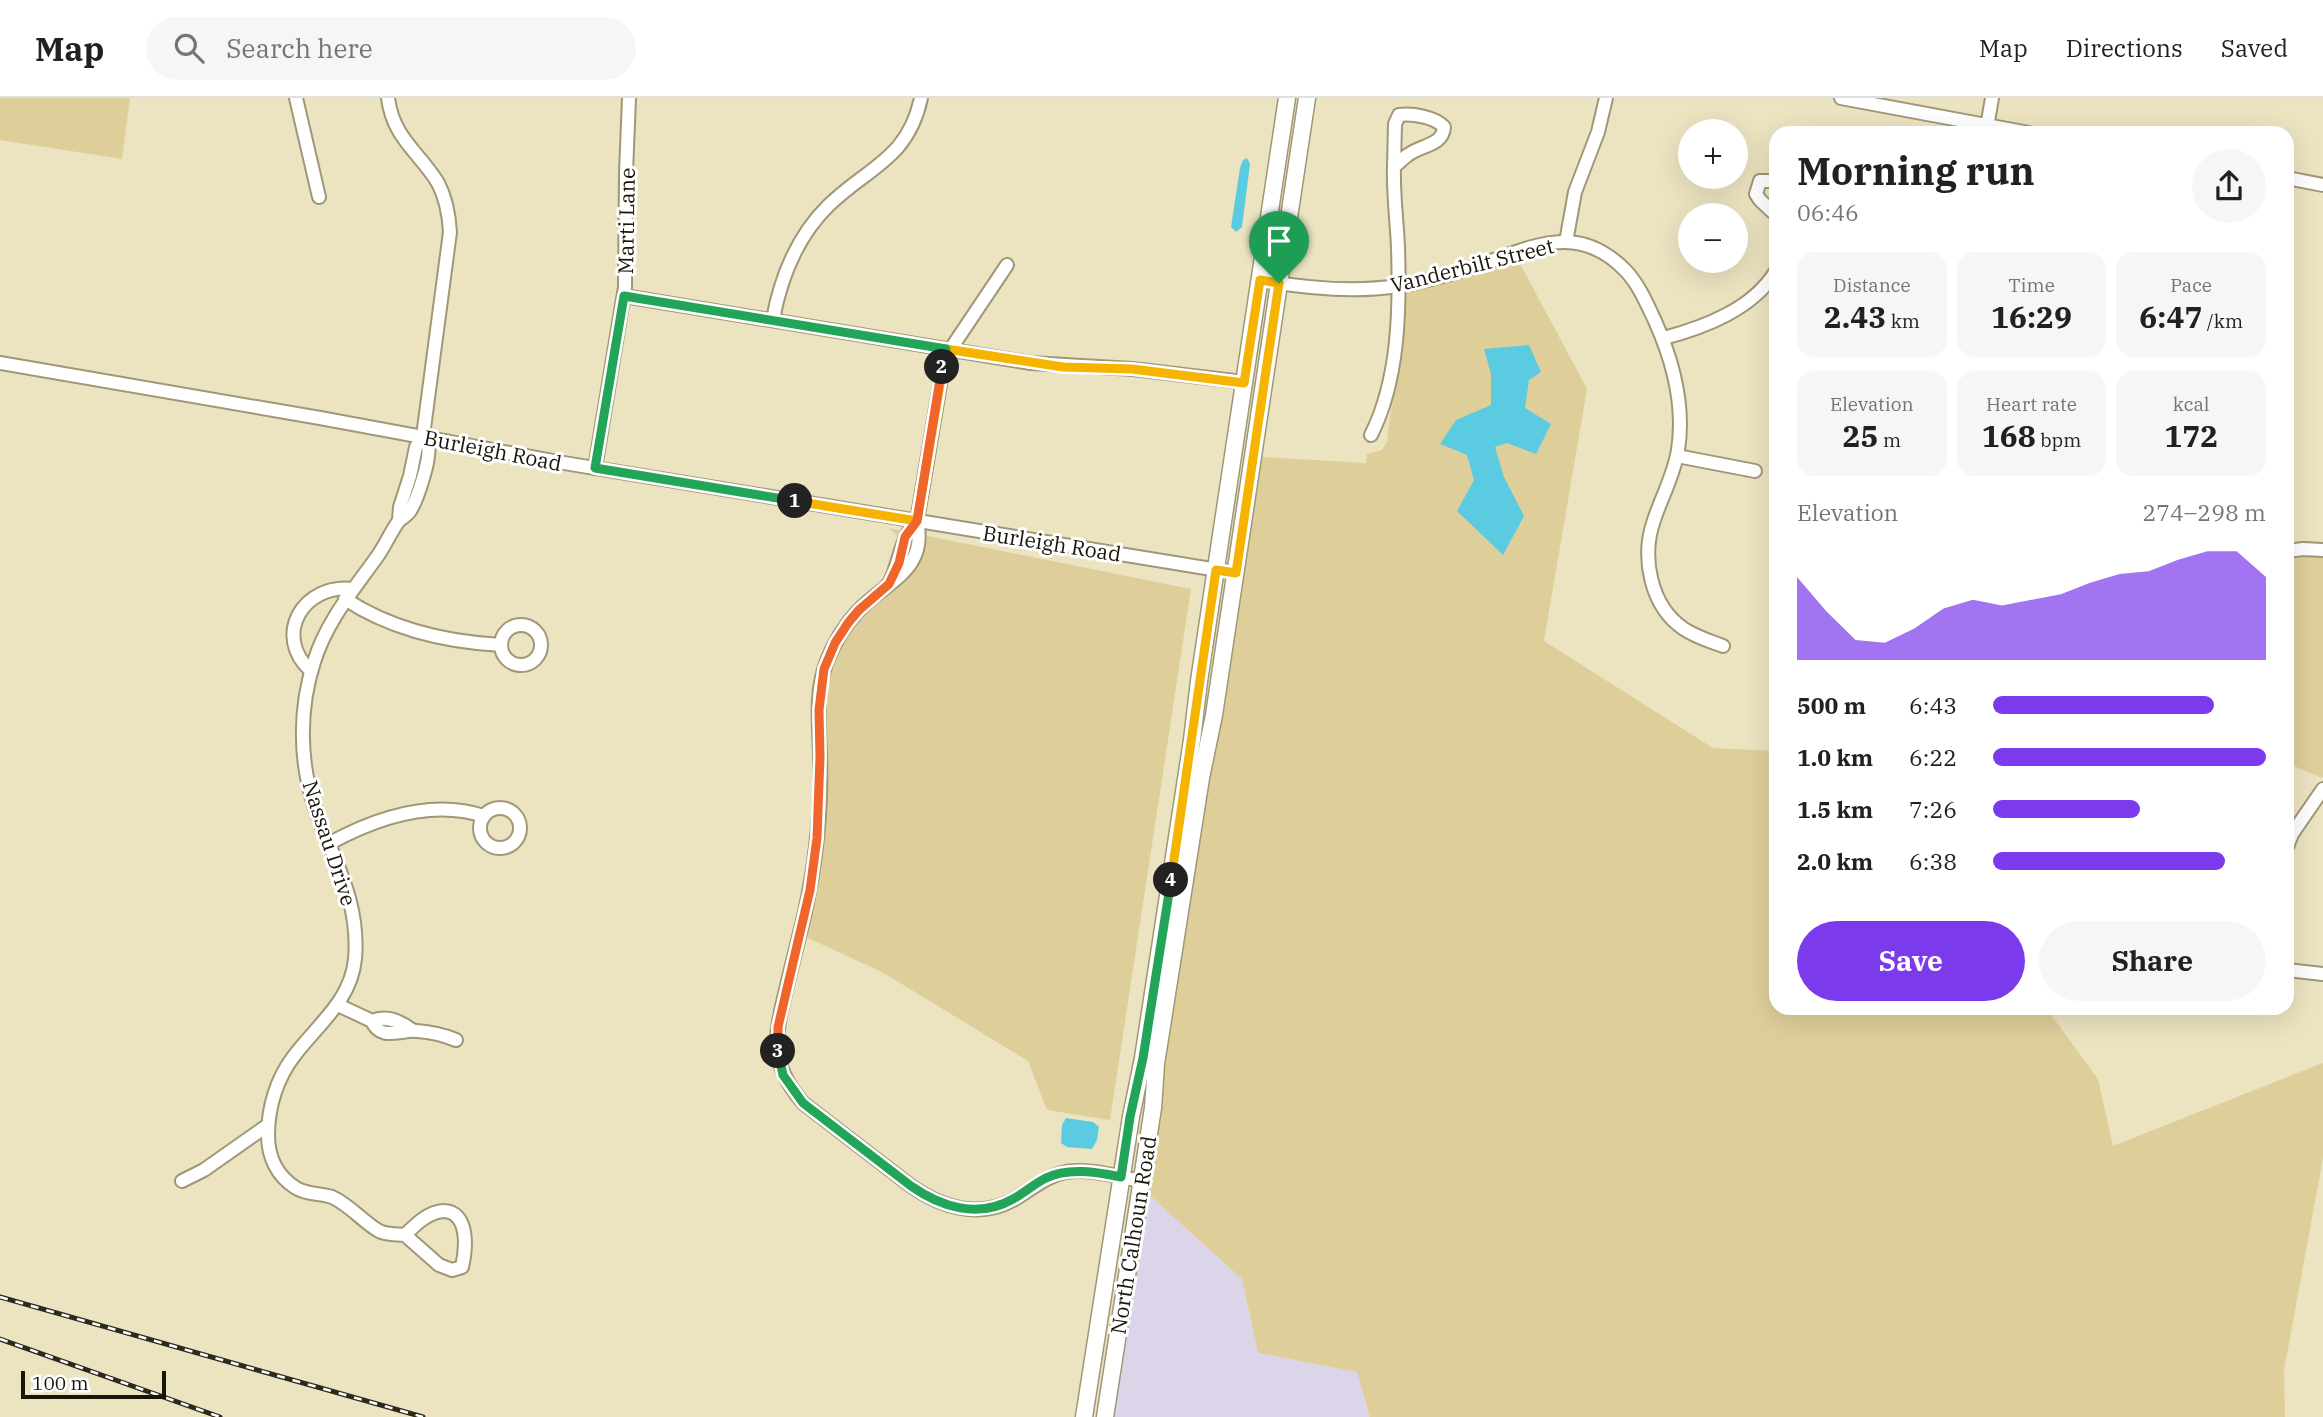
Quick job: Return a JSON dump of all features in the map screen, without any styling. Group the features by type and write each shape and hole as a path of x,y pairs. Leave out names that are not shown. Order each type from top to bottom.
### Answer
{"main road":[{"name":"North Calhoun Road","path":"1084,1417 1121,1177 1150,1017 1287,98"},
{"name":"North Calhoun Road","path":"1105,1417 1153,1108 1161,1037 1236,573 1307,98"}],"street":[{"path":"296,98 319,197"},
{"name":"Nassau Drive","path":"388,98 394,125 438,183 450,217 449,247 423,436 428,446 422,478 409,513 400,520 349,594 322,640 311,671 305,703 304,755 315,808 346,884 355,937 355,960 352,977 338,1005 293,1057 284,1072 271,1105 268,1149 274,1167 299,1190 332,1197 381,1232 405,1235"},
{"name":"Marti Lane","path":"595,468 624,296 629,98"},
{"path":"773,319 788,268 805,233 828,205 878,167 900,146 915,122 921,98"},
{"path":"1566,242 1575,192 1598,132 1606,98"},
{"path":"1841,98 1973,126"},
{"path":"1987,126 1992,98"},
{"path":"1371,435 1378,419 1392,361 1399,286 1394,167 1395,124 1399,115 1410,115 1440,123 1444,127 1442,137 1408,155 1394,167"},
{"path":"2294,179 2323,185"},
{"path":"1769,181 1760,181 1756,194 1769,209"},
{"name":"Vanderbilt Street","path":"1260,280 1332,288 1374,289 1399,286 1475,267 1539,244 1566,242 1592,248 1614,260 1633,280 1664,338 1677,390 1680,431 1677,456 1648,541 1651,580 1655,592 1682,628 1723,646"},
{"path":"1007,265 948,349 917,521 920,538 915,555 900,578 889,584 848,623 835,643 824,669 819,710 817,838 810,890 778,1027 778,1059 783,1075 797,1096 820,1117 928,1198 951,1207 972,1210 999,1206 1046,1178 1068,1172 1142,1181"},
{"path":"1664,338 1737,309 1762,291 1769,281"},
{"path":"624,296 1063,367 1132,369 1244,383"},
{"name":"Burleigh Road","path":"0,363 595,468 1236,573"},
{"path":"1677,456 1755,471"},
{"path":"2294,550 2323,550"},
{"path":"311,671 301,662 295,650 295,624 301,611 321,592 332,588 349,594 370,614 422,634 501,645"},
{"path":"2294,831 2323,789"},
{"path":"330,843 363,826 406,814 458,810 484,816"},
{"path":"2294,971 2323,974"},
{"path":"338,1005 372,1021 375,1028 391,1034 412,1030 444,1035 456,1040"},
{"path":"182,1181 204,1170 268,1125"},
{"path":"442,1211 452,1213 460,1222 465,1237 466,1253 462,1267 452,1270 439,1265 405,1235 428,1215 442,1211"}],"shaded area":[{"path":"0,98 130,98 122,159 0,140"},
{"path":"1516,256 1587,389 1544,641 1713,748 1769,751 1769,1015 2051,1015 2098,1079 2113,1146 2323,1063 2323,1158 2284,1370 2285,1417 1370,1417 1357,1372 1258,1353 1242,1279 1147,1193 1207,779 1260,457 1366,463 1367,454 1382,450 1387,442 1405,294 1408,290"},
{"path":"888,528 1191,589 1110,1120 1047,1110 1028,1061 882,972 795,932 812,815 814,687 819,667 841,621 880,581 893,562 898,540"},
{"path":"2323,553 2322,778 2294,766 2294,555"},
{"path":"1147,1193 1242,1279 1258,1353 1357,1372 1370,1417 1112,1417"}],"water":[{"path":"1247,158 1250,164 1242,227 1236,232 1231,227 1240,168 1243,160"},
{"path":"1529,345 1541,372 1529,380 1525,408 1551,424 1536,454 1507,443 1495,447 1504,477 1524,516 1503,555 1457,511 1474,480 1467,455 1440,444 1456,420 1491,405 1491,374 1484,349"},
{"path":"1066,1118 1093,1122 1099,1127 1092,1149 1067,1147 1061,1143 1062,1125"}],"railway":[{"path":"0,1297 423,1417"},
{"path":"0,1339 220,1417"}],"route":[{"path":"1279,283 1236,573 1216,570 1143,1058 1121,1177 1068,1172 1046,1178 999,1206 972,1210 951,1207 928,1198 803,1103 783,1075 777,1042 780,1012 810,890 817,838 819,710 824,669 835,643 848,623 889,584 899,563 908,530 917,521 933,423 946,349 624,296 595,468 917,521 946,349 1063,367 1132,369 1244,383 1260,280 1279,283"}]}
